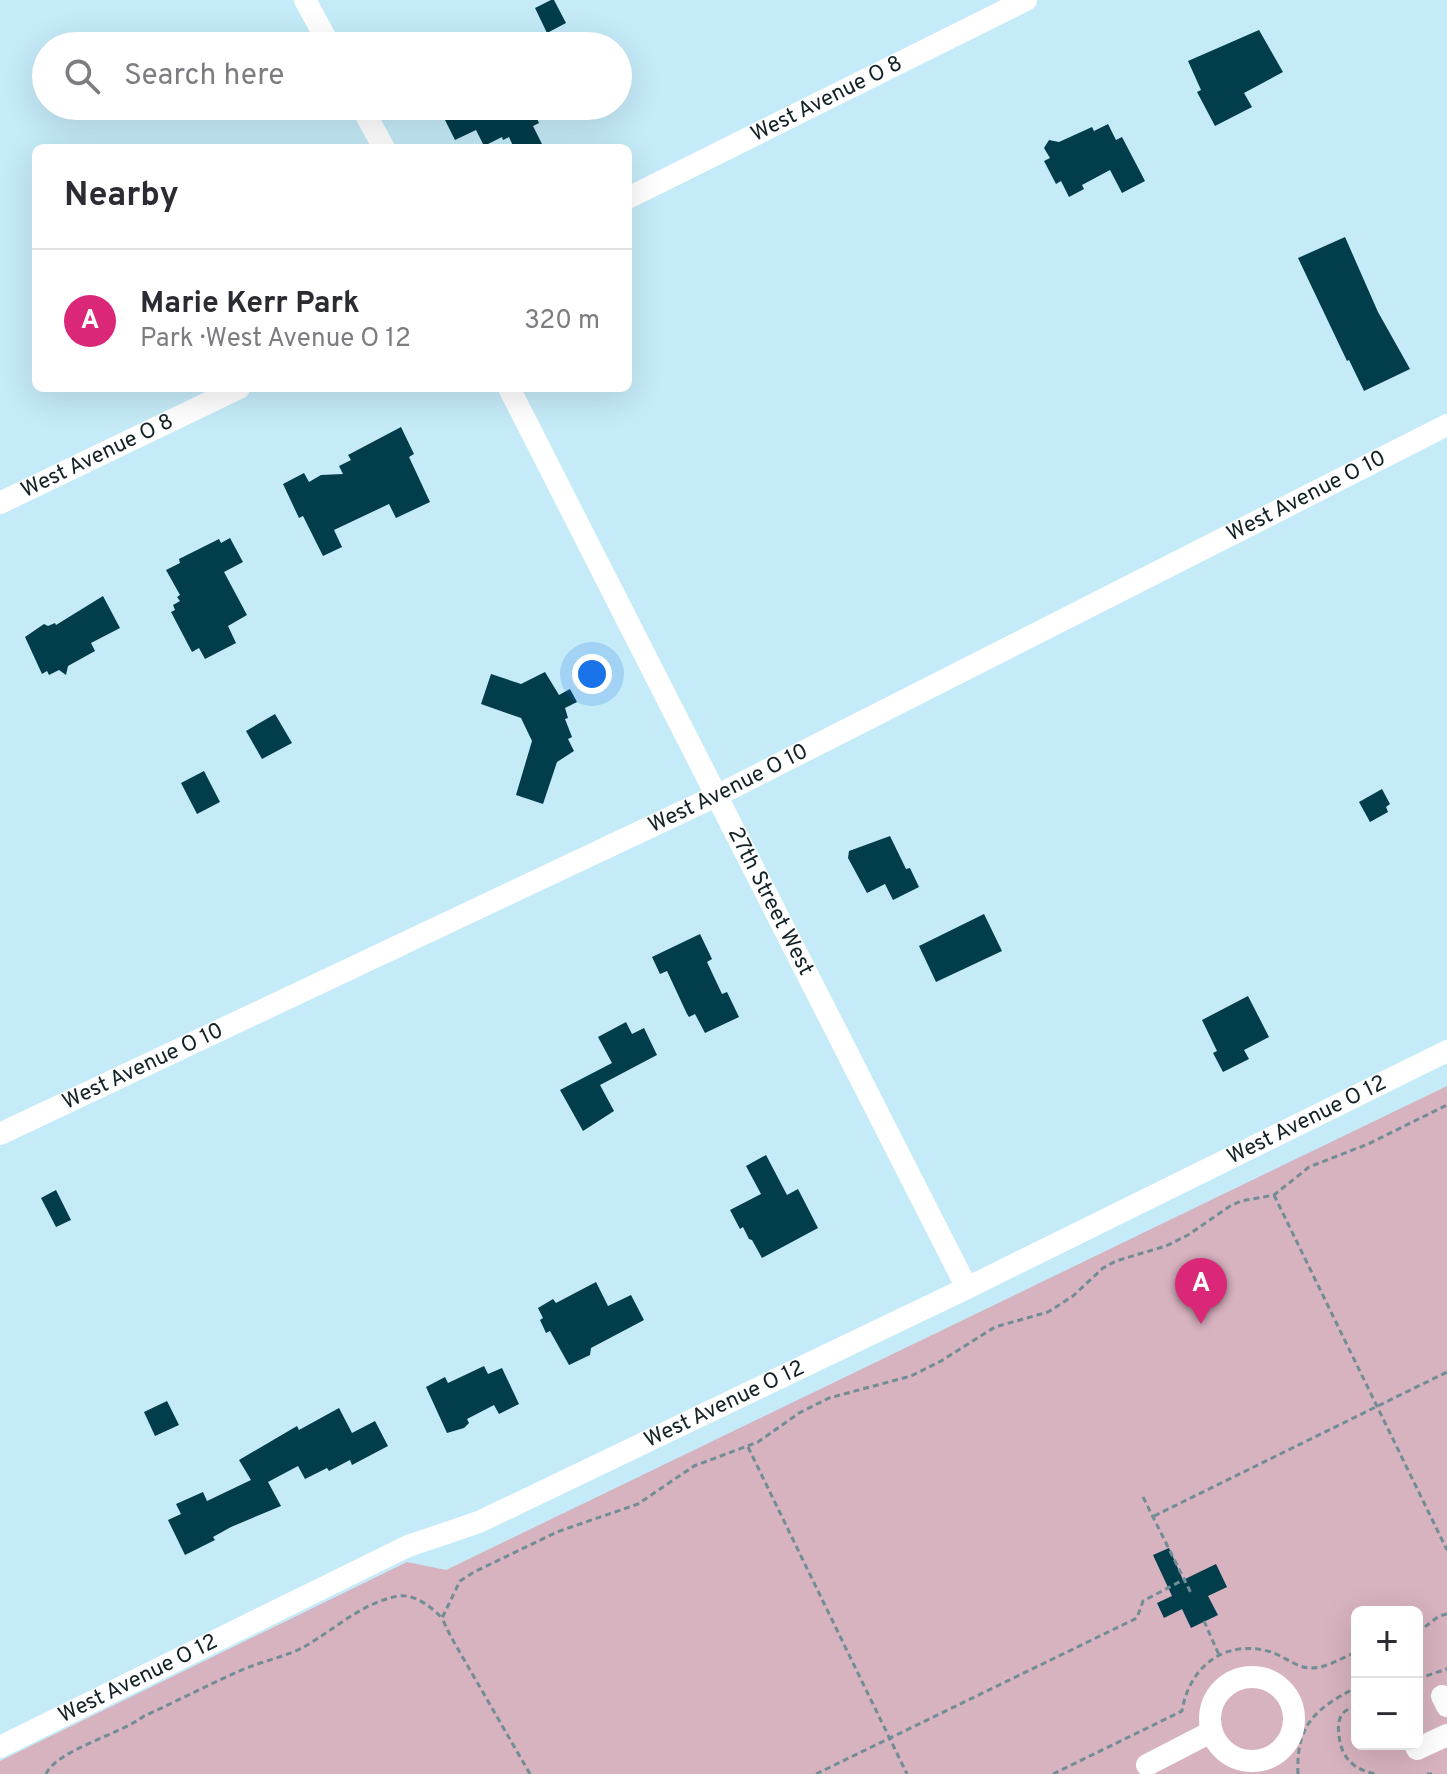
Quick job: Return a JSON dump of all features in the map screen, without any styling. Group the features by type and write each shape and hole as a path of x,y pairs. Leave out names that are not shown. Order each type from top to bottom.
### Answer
{"street":[{"path":"305,0 322,32"},
{"name":"West Avenue O 8","path":"632,196 1026,0"},
{"path":"369,120 382,144"},
{"name":"West Avenue O 8","path":"0,503 231,392"},
{"name":"27th Street West","path":"511,392 967,1288"},
{"name":"West Avenue O 10","path":"0,1134 718,795 1447,425"},
{"name":"West Avenue O 12","path":"0,1747 408,1546 479,1522 967,1288 1447,1051"},
{"path":"1258,1677 1283,1689 1291,1701 1294,1727 1275,1766 1242,1761 1228,1755 1211,1732 1213,1704 1220,1692 1231,1683 1258,1677"},
{"path":"1147,1765 1211,1732"},
{"path":"1423,1746 1447,1735"}],"path":[{"path":"442,1618 455,1588 466,1576 557,1532 628,1510 694,1466 748,1447 799,1413 829,1398 911,1376 995,1327 1048,1312 1116,1261 1166,1246 1230,1206 1274,1195 1309,1167 1368,1144 1447,1105"},
{"path":"1274,1195 1447,1550"},
{"path":"1154,1516 1447,1372"},
{"path":"748,1447 907,1774"},
{"path":"1143,1497 1192,1595"},
{"path":"816,1774 1137,1618 1143,1601 1185,1579"},
{"path":"46,1774 50,1766 65,1756 244,1669 293,1652 342,1621 397,1596 412,1597 442,1618 530,1774"},
{"path":"1423,1628 1447,1614"},
{"path":"1204,1621 1219,1655"},
{"path":"1053,1774 1182,1711 1192,1679 1219,1655 1242,1649 1263,1650 1310,1668 1351,1654"},
{"path":"1420,1678 1447,1669"},
{"path":"1298,1774 1298,1749 1306,1726 1329,1702 1351,1690"},
{"path":"1351,1709 1340,1717 1338,1723 1342,1749 1357,1769 1376,1774"}],"shaded area":[{"path":"1447,1086 1447,1774 0,1774 0,1761 407,1562 446,1570"}],"building":[{"path":"554,0 566,23 547,32 535,8"},
{"path":"1259,30 1283,72 1244,93 1252,107 1215,126 1197,92 1201,90 1188,61"},
{"path":"445,120 538,120 539,123 533,126 542,144 512,144 509,137 503,140 502,137 483,144 476,130 455,140"},
{"path":"1108,124 1116,140 1122,137 1145,181 1122,193 1110,170 1082,185 1084,189 1069,197 1061,181 1056,184 1044,161 1050,158 1044,148 1049,140 1059,142 1092,127 1094,131"},
{"path":"1345,237 1378,312 1410,369 1364,391 1298,258"},
{"path":"401,427 414,454 409,457 430,502 396,518 389,504 334,530 342,547 323,556 303,516 299,518 283,484 304,473 309,482 321,475 343,474 339,466 351,460 348,455"},
{"path":"230,538 243,562 224,572 247,615 228,626 236,643 205,659 199,648 192,652 171,612 175,610 173,605 180,601 177,597 180,595 166,570 180,563 179,559 219,539 221,543"},
{"path":"103,596 120,628 91,643 95,651 68,666 66,675 59,670 49,675 47,671 42,674 25,637 44,624 56,625"},
{"path":"545,672 559,695 570,689 577,702 565,708 568,718 565,719 572,737 568,739 574,751 557,762 543,804 516,795 532,741 521,718 481,704 491,674 521,684"},
{"path":"275,714 292,743 262,759 246,731"},
{"path":"204,771 220,802 197,814 181,783"},
{"path":"1382,789 1390,804 1386,807 1388,812 1370,822 1359,802"},
{"path":"890,836 906,869 910,868 919,887 893,900 885,884 867,893 848,858 849,851"},
{"path":"984,914 1002,951 936,982 919,946"},
{"path":"700,934 712,959 707,962 722,994 727,992 739,1017 705,1033 695,1014 689,1017 687,1014 667,971 660,974 652,957"},
{"path":"1248,996 1269,1037 1244,1050 1249,1059 1223,1072 1202,1020"},
{"path":"626,1022 632,1034 644,1028 657,1055 600,1085 614,1111 583,1131 560,1090 612,1063 598,1037"},
{"path":"766,1155 787,1195 798,1189 818,1228 762,1258 730,1210 761,1194 746,1166"},
{"path":"56,1190 71,1220 56,1227 41,1198"},
{"path":"596,1282 608,1306 631,1295 644,1320 591,1348 590,1355 569,1365 550,1331 546,1333 538,1308 553,1299 556,1303"},
{"path":"484,1366 488,1374 502,1368 519,1404 499,1414 494,1405 467,1419 469,1423 464,1428 447,1433 426,1387 445,1377 448,1383"},
{"path":"167,1401 179,1425 155,1436 144,1412"},
{"path":"339,1408 352,1433 375,1421 388,1446 352,1465 350,1460 305,1479 298,1466 268,1482 281,1506 231,1527 213,1537 215,1540 185,1555 168,1520 181,1514 176,1504 203,1492 207,1501 251,1480 239,1460 297,1426 299,1430"},
{"path":"1169,1548 1183,1580 1216,1564 1227,1587 1208,1596 1218,1615 1191,1628 1182,1609 1164,1618 1157,1603 1172,1596 1153,1555"}],"place":[{"name":"Marie Kerr Park","path":"1201,1324"}]}
